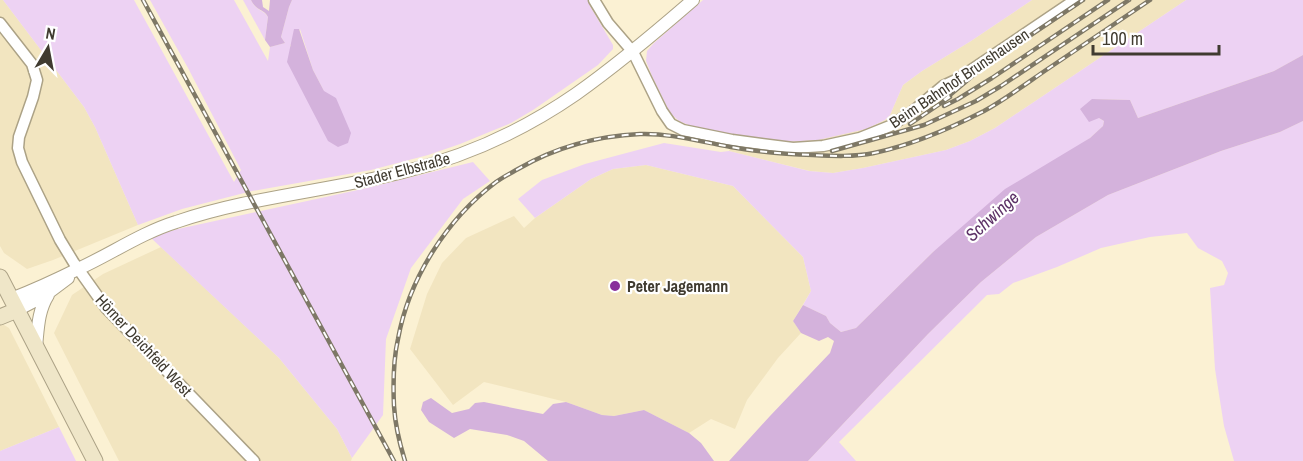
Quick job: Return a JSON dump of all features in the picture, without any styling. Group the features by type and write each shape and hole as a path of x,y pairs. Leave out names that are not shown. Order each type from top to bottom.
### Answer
{"main road":[{"path":"0,278 9,304 36,347 95,461"},
{"path":"0,317 9,304"}],"street":[{"name":"Beim Bahnhof Brunshausen","path":"594,0 608,23 633,52 662,111 671,124 683,130 732,140 793,148 823,146 860,138 890,126 912,112 943,86 958,79 1075,0"},
{"name":"Stader Elbstraße","path":"9,304 141,236 185,219 252,202 375,179 433,164 473,150 515,131 576,95 633,52 693,0"},
{"name":"Hörner Deichfeld West","path":"0,23 32,64 37,80 19,137 18,148 22,162 60,240 106,308 254,461"},
{"name":"Stader Elbstraße","path":"9,304 48,294 78,269"},
{"path":"36,347 39,316 48,294"}],"shaded area":[{"path":"0,0 3,0 84,107 138,225 27,269 4,253 0,246"},
{"path":"3,0 134,0 234,182 241,170 150,0 234,0 268,61 270,47 285,43 281,37 292,0 588,0 613,45 613,49 598,65 533,110 511,123 460,144 371,170 252,191 182,209 138,225 84,107","holes":["300,29 313,70 324,91 290,46"]},
{"path":"243,0 251,0 268,17 265,40"},
{"path":"703,0 1032,0 903,85 890,115 885,120 866,129 818,140 785,142 693,127 679,121 670,113 646,61 647,51"},
{"path":"1032,0 1186,0 995,128 946,150 833,173 810,171 729,151 734,135 761,139 866,129 885,120 890,115 903,85"},
{"path":"1186,0 1303,0 1303,55 1274,71 1138,118 1130,100 1092,99 1099,118 1104,121 1103,126 1090,138 933,252 856,328 841,332 830,323 826,316 803,305 811,291 803,257 733,186 646,165 613,169 591,179 535,218 518,199 542,180 585,164 664,143 721,152 729,151 809,171 833,173 946,150 995,128"},
{"path":"1303,121 1303,461 1234,461 1224,426 1215,369 1210,288 1224,285 1228,273 1222,261 1198,248 1187,233 1150,237 1101,248 1013,283 999,294 987,295 839,442 856,461 808,461 928,334 981,282 1036,237 1108,195 1221,151 1280,132"},
{"path":"473,162 490,181 463,199 411,268 386,339 383,415 352,458 337,429 279,358 150,237 178,229 367,188"},
{"path":"646,165 733,186 803,257 811,291 793,321 801,333 778,358 747,400 735,429 711,419 689,433 644,410 614,416 602,415 566,402 484,382 453,405 410,349 427,294 442,263 466,238 514,216 524,228 591,179 613,169"},
{"path":"161,247 279,358 337,429 352,458 351,461 119,461 54,333 72,295 103,274"},
{"path":"0,325 9,328 59,427 0,451"},
{"path":"59,427 76,461 0,461 0,451"}],"water":[{"path":"251,0 262,0 263,7 269,11 270,0 292,0 281,37 285,43 270,47 265,40 268,17"},
{"path":"294,29 299,29 313,70 324,91 336,98 351,133 348,143 338,147 328,141 287,62"},
{"name":"Schwinge","path":"1303,55 1303,121 1280,132 1221,151 1108,195 1036,237 981,282 928,334 808,461 729,461 830,353 834,341 828,337 819,341 801,333 793,321 803,305 826,316 830,323 841,332 856,328 933,252 1005,189 1090,138 1103,126 1104,121 1099,118 1089,122 1080,109 1092,99 1130,100 1138,118 1274,71"},
{"path":"431,398 452,413 469,409 475,403 484,402 543,414 553,404 566,402 602,415 614,416 644,410 689,433 701,443 714,461 548,461 524,441 507,435 470,429 454,438 429,422 421,410 423,402"}],"railway":[{"path":"143,0 394,461"},
{"path":"944,100 983,67 1083,0"},
{"path":"944,106 992,78 1108,0"},
{"path":"832,151 924,125 976,101 1129,0"},
{"path":"405,461 394,406 395,356 403,316 421,272 446,232 478,197 501,178 532,161 562,149 592,140 624,135 663,135 741,149 792,154 851,156 888,150 930,136 984,111 1150,0"},
{"path":"910,124 950,97"}],"place":[{"name":"Peter Jagemann","path":"615,286"}]}
